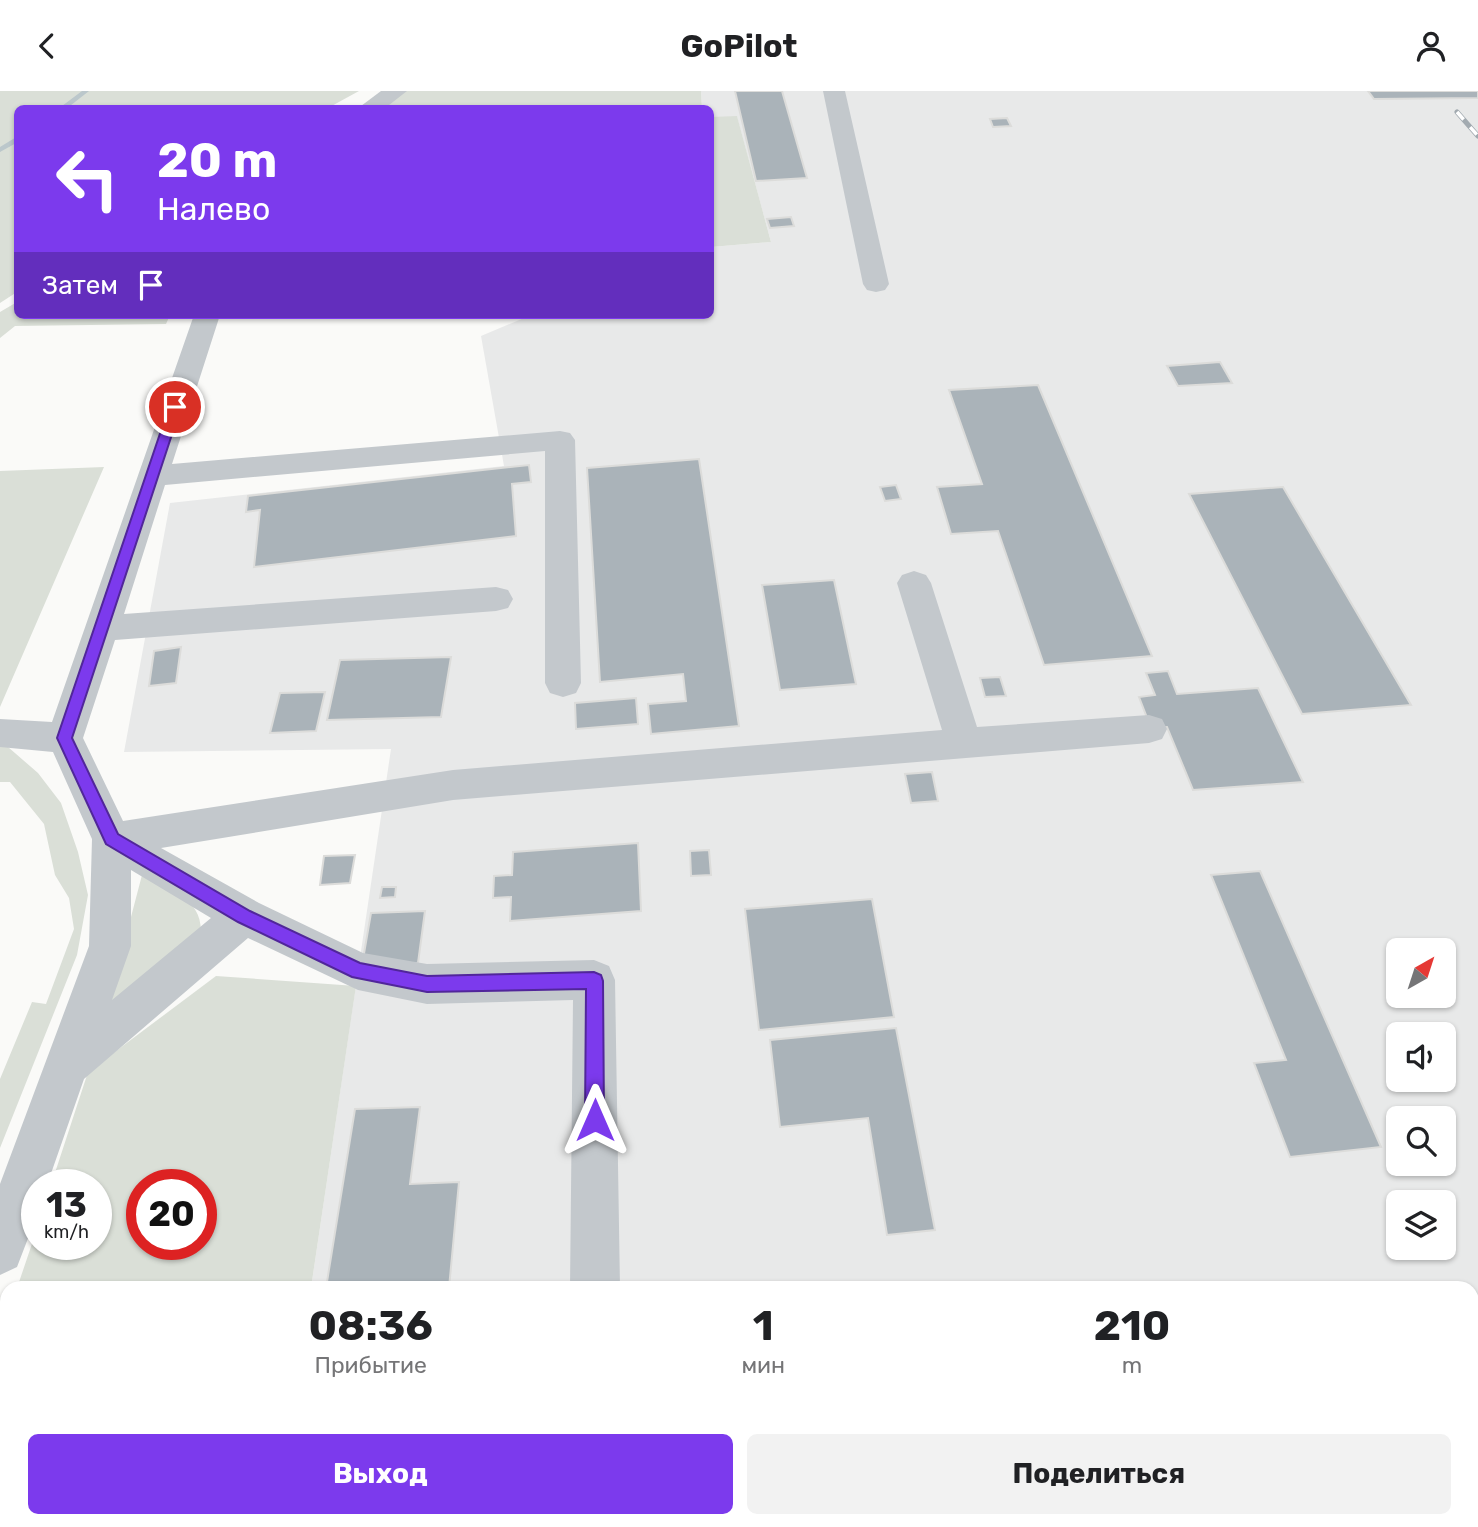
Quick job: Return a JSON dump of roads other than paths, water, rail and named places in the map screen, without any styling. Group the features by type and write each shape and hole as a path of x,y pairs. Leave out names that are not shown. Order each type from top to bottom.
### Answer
{"street":[{"path":"374,105 396,91"},
{"path":"834,91 876,284"},
{"path":"0,1249 110,946 112,839 65,738 206,319"},
{"path":"151,477 560,440 563,683"},
{"path":"915,583 964,743"},
{"path":"103,628 496,599"},
{"path":"112,839 453,785 1149,729"},
{"path":"0,733 65,738"},
{"path":"112,839 244,916 358,971 427,984 594,981 595,1281"},
{"path":"67,1066 244,916"}],"waterway":[{"path":"67,105 86,91"},
{"path":"0,150 14,141"}],"railway":[{"path":"1457,112 1478,136"}]}
